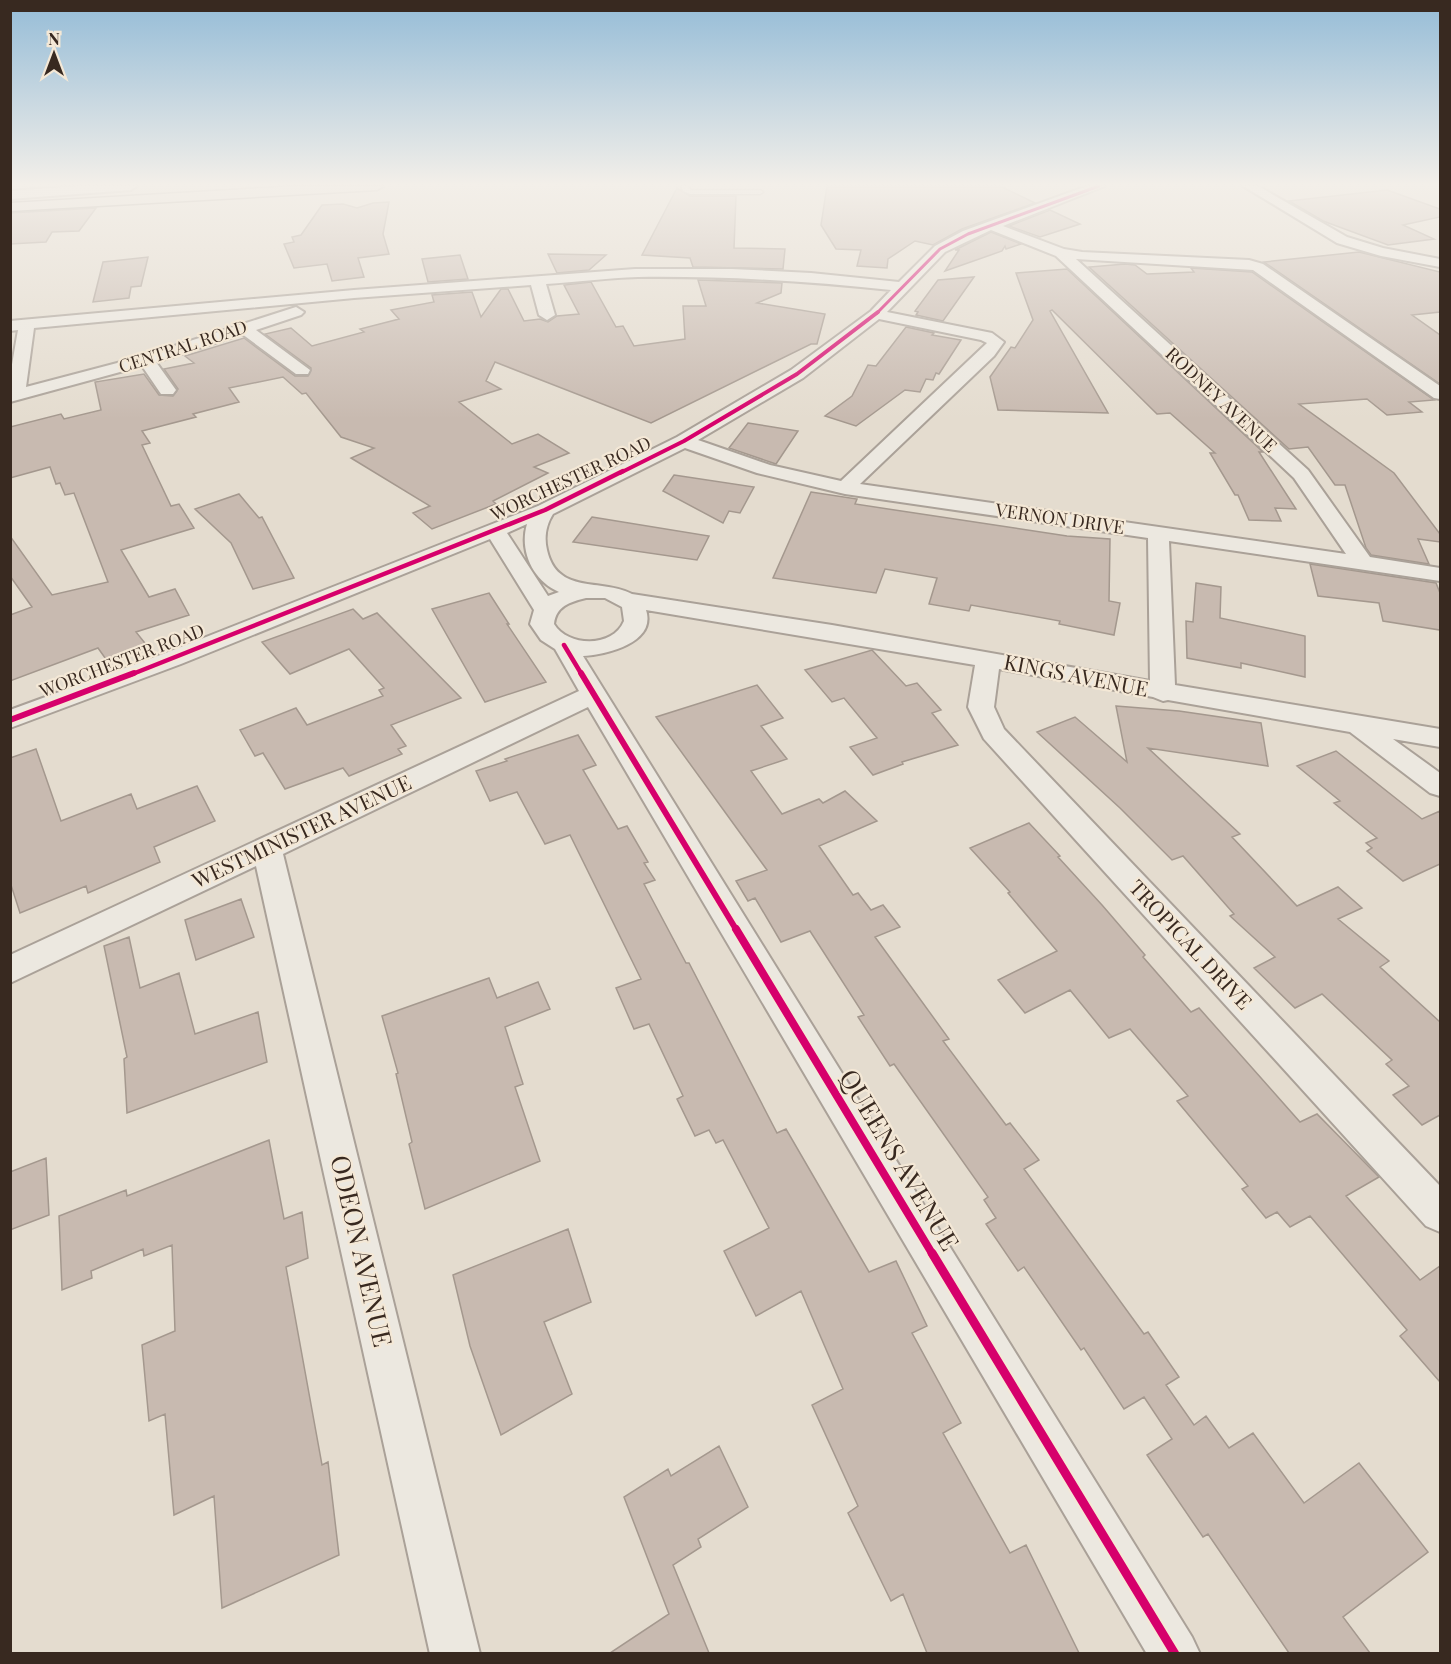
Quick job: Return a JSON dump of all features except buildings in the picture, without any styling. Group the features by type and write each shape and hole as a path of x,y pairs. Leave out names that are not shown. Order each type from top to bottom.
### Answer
{"street":[{"name":"WORCHESTER ROAD","path":"10,720 496,532 684,441 796,374 876,314 925,264"},
{"name":"RODNEY AVENUE","path":"1073,264 1301,474 1362,563"},
{"path":"1242,264 1258,267 1440,394"},
{"path":"13,396 19,326 354,294 635,273 732,273 811,277 900,287"},
{"path":"537,279 548,315"},
{"name":"CENTRAL ROAD","path":"13,396 146,360 354,294"},
{"path":"845,488 988,353 996,342 986,336 876,314"},
{"path":"243,328 302,370"},
{"path":"146,360 167,390"},
{"name":"VERNON DRIVE","path":"684,441 727,460 780,475 845,488 1440,574"},
{"path":"545,510 537,520 533,542 545,570 559,583 582,591 616,594 628,600 636,610 637,621 601,661 592,690"},
{"path":"496,532 545,610"},
{"path":"1158,533 1164,693"},
{"path":"582,591 554,602 545,610 541,618 546,634 564,645 582,648 601,647 625,636"},
{"name":"KINGS AVENUE","path":"628,600 988,659 1164,693 1440,738"},
{"name":"KINGS AVENUE","path":"625,636 659,621 713,613"},
{"name":"QUEENS AVENUE","path":"564,645 1175,1653"},
{"name":"TROPICAL DRIVE","path":"988,659 981,707 993,733 1440,1213"},
{"name":"WESTMINISTER AVENUE","path":"10,970 267,849 592,690"},
{"path":"1355,725 1440,786"},
{"name":"ODEON AVENUE","path":"267,849 455,1653"}],"cycle path":[{"path":"10,720 172,659 545,510 684,441 797,374 876,314 926,264"},
{"path":"564,645 1175,1654"}]}
